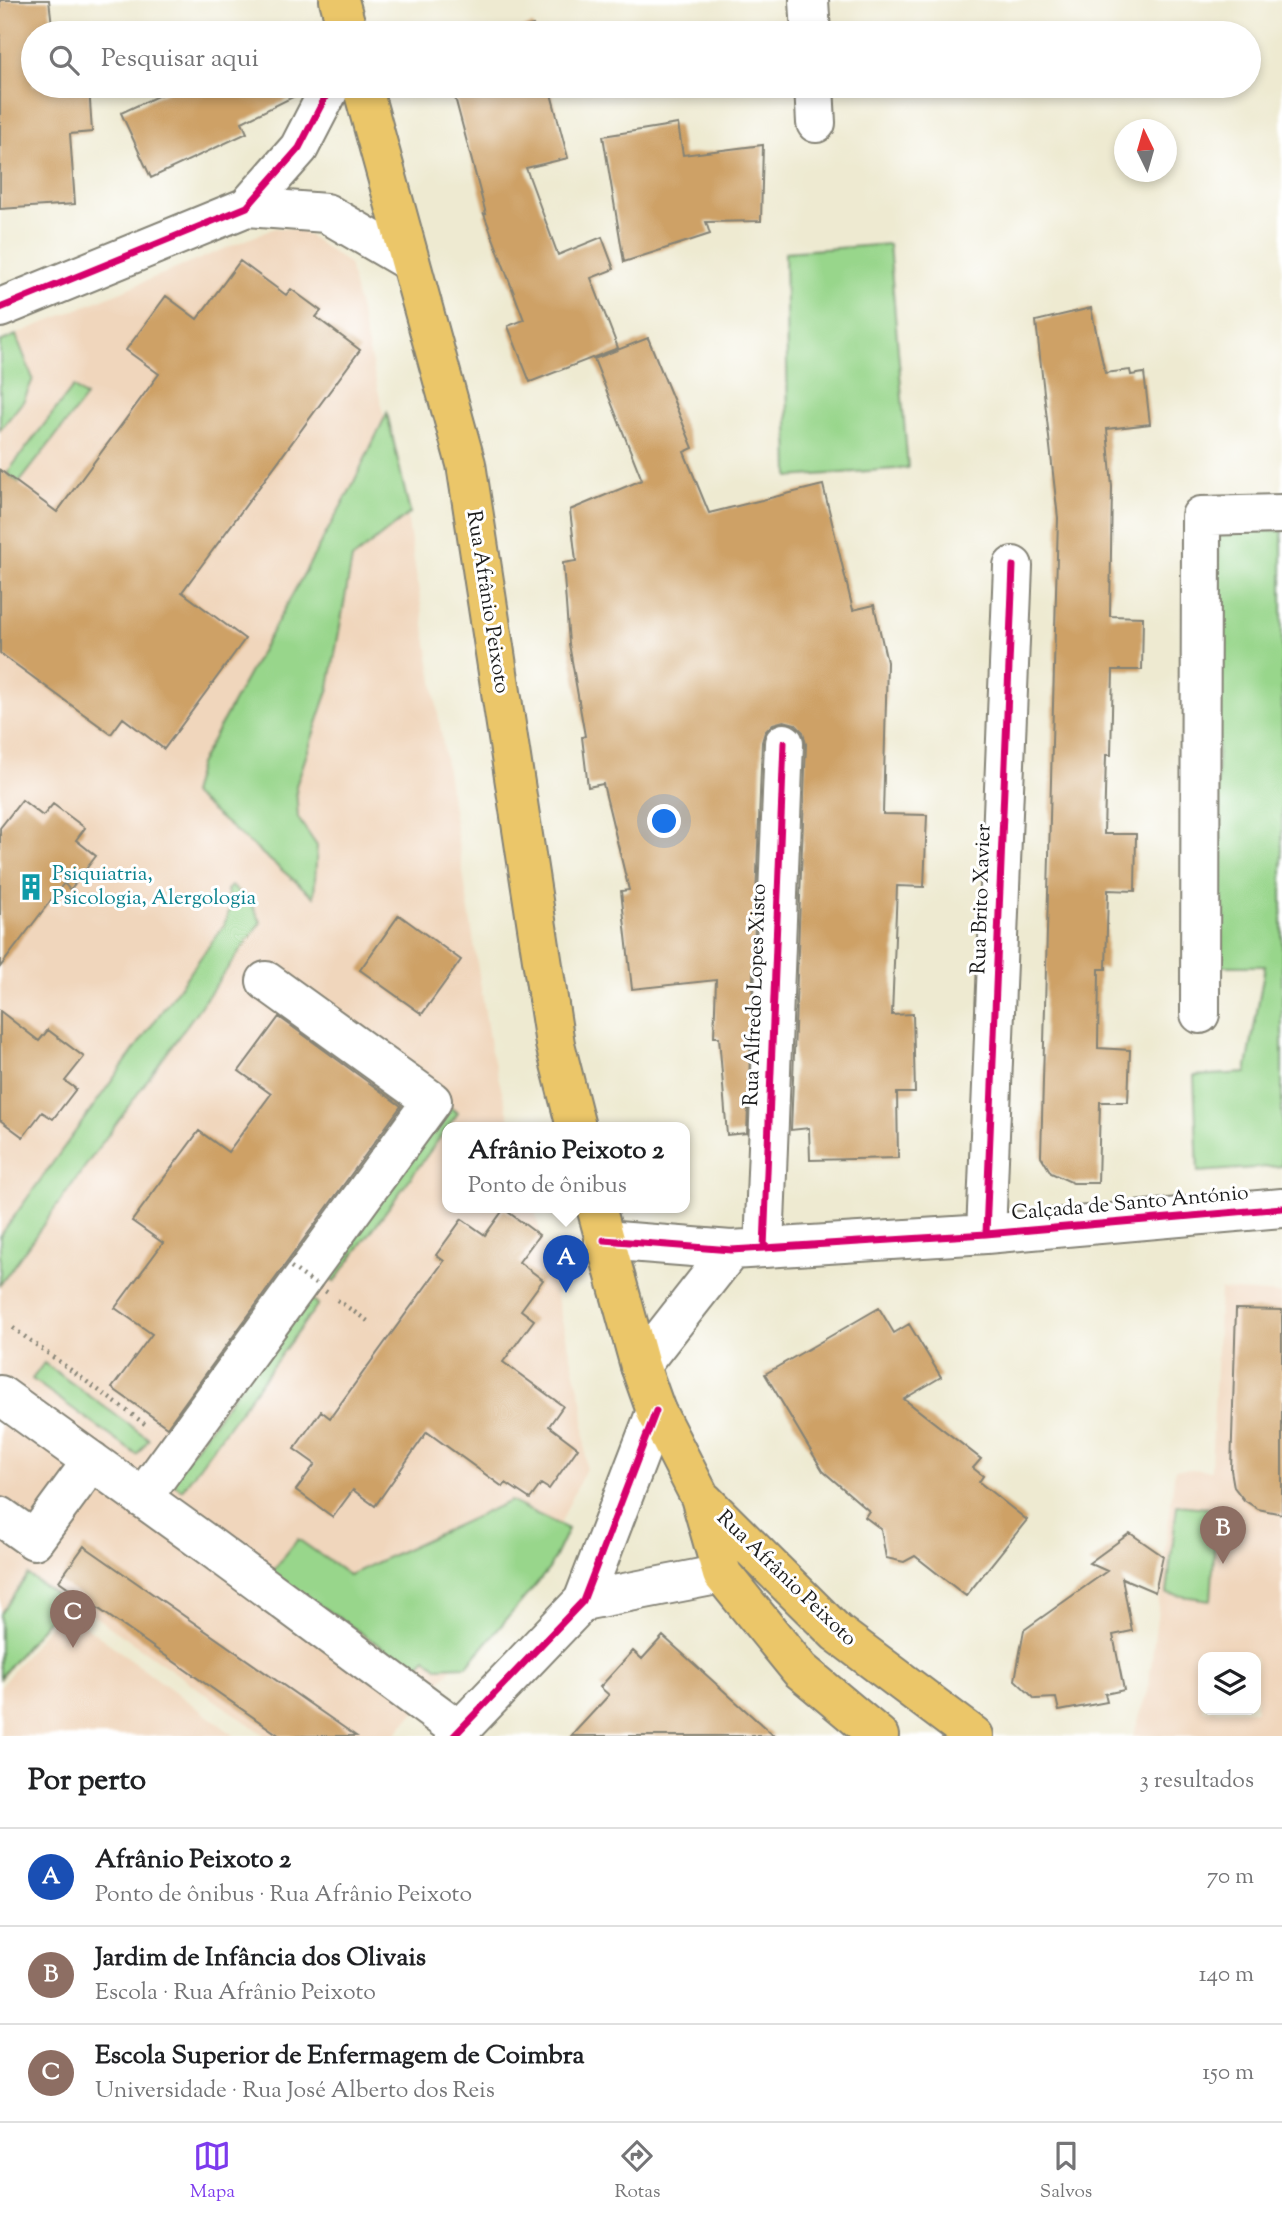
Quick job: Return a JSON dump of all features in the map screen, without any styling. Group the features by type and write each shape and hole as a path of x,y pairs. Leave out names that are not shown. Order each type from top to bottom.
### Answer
{"main road":[{"path":"339,0 345,21"},
{"name":"Rua Afrânio Peixoto","path":"365,98 466,464 555,1044 575,1122"},
{"name":"Rua Afrânio Peixoto","path":"600,1223 640,1366 656,1411 700,1497 722,1574 800,1670 871,1733"},
{"name":"Rua Afrânio Peixoto","path":"700,1497 837,1633 974,1736"}],"street":[{"path":"809,0 810,21"},
{"path":"0,308 247,207 299,148 325,98"},
{"path":"247,207 326,213 410,262"},
{"path":"1200,1014 1201,516 1282,514"},
{"name":"Rua Brito Xavier","path":"986,1234 1013,566"},
{"name":"Rua Alfredo Lopes Xisto","path":"748,1249 784,743"},
{"path":"142,1497 432,1101 266,981"},
{"name":"Calçada de Santo António","path":"600,1223 748,1249 986,1234 1282,1208"},
{"path":"640,1366 748,1249"},
{"path":"0,1395 142,1497 457,1733 583,1601 656,1411"},
{"path":"0,1516 34,1540 92,1461"},
{"path":"583,1601 722,1574"}],"path":[{"path":"290,1267 369,1322"},
{"path":"13,1328 178,1447"}],"shaded area":[{"path":"275,228 299,229 349,264 407,516 491,1051 511,1122 442,1122 442,1213 535,1213 583,1405 586,1468 542,1562 394,1736 266,1736 67,1597 0,1680 0,341"},
{"path":"1220,1290 1282,1294 1282,1736 1133,1736 1148,1691 1175,1469 1211,1470"},
{"path":"62,1609 235,1736 0,1736 0,1687"}],"green space":[{"path":"889,244 908,468 789,477 785,252"},
{"path":"16,335 33,379 24,400 0,430 0,342"},
{"path":"73,387 86,397 19,483 7,473"},
{"path":"387,413 410,513 352,559 329,688 296,786 298,818 317,846 314,897 191,794 199,764 350,490"},
{"path":"1282,530 1282,1166 1198,1172 1194,1076 1246,1073 1265,966 1216,966 1219,533"},
{"path":"231,886 251,903 261,922 0,1285 0,1236 224,925 230,908 227,890"},
{"path":"445,1104 458,1113 451,1122 442,1122 442,1135 334,1282 322,1273"},
{"path":"306,1296 318,1304 182,1490 170,1482"},
{"path":"44,1363 149,1439 137,1455 32,1379"},
{"path":"510,1501 568,1529 549,1569 467,1666 437,1667 426,1658 415,1669 271,1573 298,1539 349,1575"},
{"path":"1177,1505 1217,1509 1211,1600 1167,1594"},
{"path":"28,1575 64,1600 0,1678 0,1614"}],"building":[{"path":"0,0 49,0 52,21 21,21 21,98 90,98 92,132 70,134 75,204 0,209"},
{"path":"153,98 291,98 242,122 247,133 151,178 121,113"},
{"path":"455,98 552,98 568,158 526,168 558,255 602,237 614,269 591,278 618,348 530,382 508,326 524,320 486,214"},
{"path":"678,124 683,155 763,145 761,221 706,222 710,234 624,262 603,136"},
{"path":"240,261 286,295 291,289 321,311 316,317 360,350 182,592 245,639 164,749 123,718 111,734 0,653 0,470 57,512 159,374 126,350 166,296 197,319"},
{"path":"1091,308 1105,373 1130,370 1131,375 1144,373 1150,424 1107,429 1112,487 1110,616 1143,617 1142,670 1113,670 1111,755 1106,755 1104,834 1136,834 1135,891 1108,890 1106,969 1099,969 1098,1048 1130,1050 1128,1102 1100,1102 1098,1183 1073,1183 1051,1173 1041,1156 1058,518 1036,321"},
{"path":"648,338 693,448 684,452 709,513 823,485 853,610 874,605 887,662 883,814 927,815 924,887 897,886 892,1015 913,1014 915,1093 897,1093 898,1158 810,1160 809,1128 791,1130 806,744 803,732 795,724 784,721 773,724 765,732 762,742 747,1133 727,1135 719,1037 714,1037 716,980 632,989 621,891 629,890 603,784 588,787 582,737 585,736 569,644 563,563 576,561 570,510 642,480 594,359"},
{"name":"Psiquiatria, Psicologia, Alergologia","path":"22,800 43,816 53,804 85,828 76,840 96,856 70,890 64,883 0,967 0,828"},
{"path":"399,915 461,960 422,1014 360,970"},
{"path":"0,1011 39,1041 48,1030 84,1057 65,1081 76,1089 53,1119 42,1112 23,1137 0,1120"},
{"path":"279,1017 401,1106 167,1427 112,1388 152,1334 115,1308 163,1243 132,1221 199,1131 228,1152 271,1094 239,1071"},
{"path":"501,1213 509,1213 539,1235 519,1262 543,1280 521,1310 534,1320 503,1362 563,1406 549,1426 578,1448 549,1489 541,1484 530,1499 506,1483 503,1487 427,1432 375,1506 353,1490 333,1517 296,1490 315,1464 294,1449 321,1411 330,1418 444,1261 436,1255 462,1219 485,1235"},
{"path":"879,1308 894,1333 909,1324 941,1377 904,1399 981,1459 973,1468 983,1476 979,1482 1027,1520 966,1596 915,1556 904,1562 886,1558 881,1529 865,1517 869,1511 823,1471 765,1374"},
{"path":"1236,1309 1282,1310 1282,1514 1258,1509 1244,1500 1234,1487 1231,1470"},
{"path":"1130,1533 1163,1556 1155,1592 1122,1578 1132,1631 1113,1635 1124,1690 1105,1694 1107,1702 1059,1711 1056,1698 1035,1699 1015,1680 1024,1630 1107,1571 1089,1563"},
{"path":"84,1546 356,1736 280,1736 59,1581"},
{"path":"663,1636 774,1736 571,1736 609,1695 600,1687 633,1651 642,1659"}],"cycle path":[{"path":"0,308 247,207 299,148 325,98"},
{"path":"986,1234 1013,566"},
{"path":"764,1248 784,743"},
{"path":"604,1240 731,1250 986,1234 1282,1208"},
{"path":"454,1736 583,1601 656,1411"}],"place":[{"name":"Psiquiatria, Psicologia, Alergologia","path":"31,887"},
{"name":"Afrânio Peixoto 2","path":"566,1293"},
{"name":"Jardim de Infância dos Olivais","path":"1223,1564"},
{"name":"Escola Superior de Enfermagem de Coimbra","path":"73,1648"}]}
